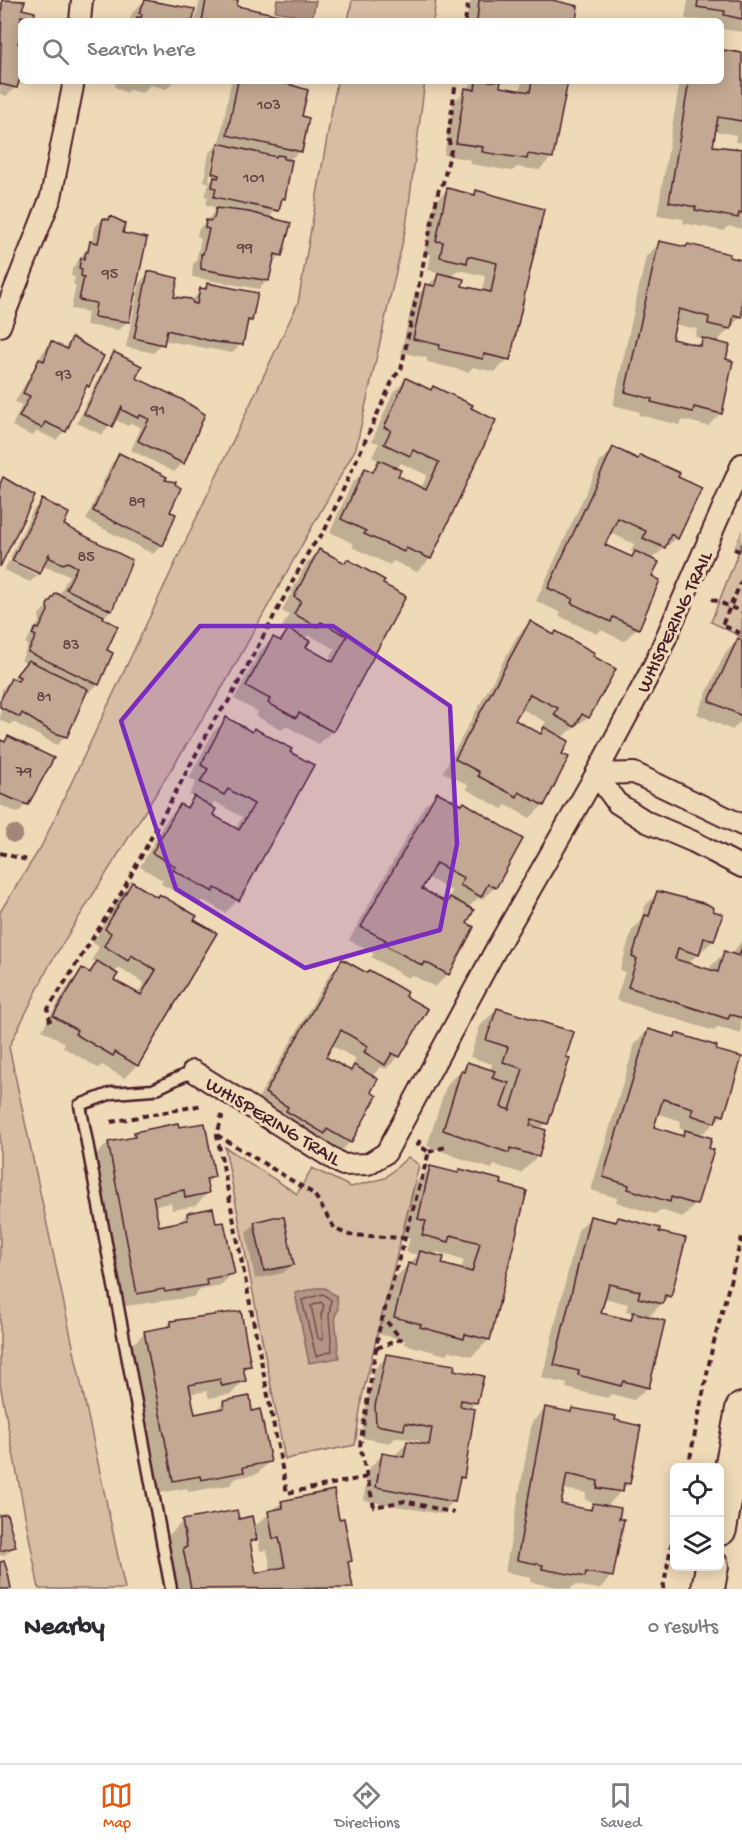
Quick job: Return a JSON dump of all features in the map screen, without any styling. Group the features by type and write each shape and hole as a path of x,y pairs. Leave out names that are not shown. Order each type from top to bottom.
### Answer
{"main road":[{"path":"722,1517 742,1409"},
{"path":"708,1589 711,1571"}],"street":[{"path":"80,18 82,0"},
{"path":"0,326 5,302 51,197 73,84"},
{"name":"WHISPERING TRAIL","path":"193,1071 343,1165 368,1164 386,1153 495,951 597,774 654,666 742,464"},
{"path":"597,774 634,773 742,825"},
{"path":"597,774 617,803 647,822 694,842 742,867"}],"lane":[{"name":"WHISPERING TRAIL","path":"171,1589 80,1105 112,1093 153,1090 193,1071"}],"path":[{"path":"466,18 469,0"},
{"path":"50,1022 48,1009 122,892 310,549 324,532 394,377 400,370 439,188 443,183 451,150 448,137 456,84"},
{"path":"734,549 742,552"},
{"path":"742,580 722,625 742,634"},
{"path":"712,599 742,612"},
{"path":"0,853 27,860"},
{"path":"111,1122 202,1105 222,1117 217,1135 287,1493 367,1477"},
{"path":"217,1135 314,1194 335,1229 349,1235 405,1238"},
{"path":"422,1135 418,1145 429,1152 446,1147"},
{"path":"429,1152 383,1317 360,1446 374,1507 405,1501 454,1513"},
{"path":"689,1463 712,1349 742,1237"},
{"path":"376,1349 401,1339 383,1317"},
{"path":"663,1589 670,1555"}],"highlighted area":[{"path":"200,626 333,626 450,706 457,844 440,930 305,968 176,889 121,721"}],"shaded area":[{"path":"352,0 436,0 433,18 349,18"},
{"path":"336,84 425,84 406,227 356,448 225,683 51,962 9,1047 125,1589 39,1589 0,1384 0,912 41,847 298,303"},
{"path":"742,543 742,637 711,622"},
{"path":"225,1147 297,1194 312,1168 351,1187 385,1178 408,1157 419,1165 362,1397 355,1445 285,1459"}],"water":[{"path":"277,0 316,1 312,18 275,11"},
{"path":"325,1288 337,1297 338,1310 335,1316 339,1358 309,1363 295,1293"}],"building":[{"path":"2,0 25,1 22,9 35,12 34,18 21,16 18,18 18,84 17,88 0,84"},
{"path":"145,0 195,9 194,18 141,18 142,14 139,13"},
{"path":"206,0 238,0 237,6 293,18 203,18"},
{"path":"479,0 552,0 578,6 576,18 477,18"},
{"path":"698,0 742,0 742,19 724,15 725,11 697,7"},
{"path":"724,50 742,53 742,121 718,117 713,146 742,149 742,214 739,213 738,218 695,210 696,207 669,202 689,84 724,84"},
{"path":"237,84 288,84 308,90 302,116 309,118 302,152 227,135"},
{"path":"476,84 500,84 500,87 530,92 531,84 567,84 553,158 528,154 527,159 482,152 483,147 456,143 465,88 475,90"},
{"path":"218,143 276,157 277,155 284,156 284,159 292,160 285,199 282,198 279,211 214,197 216,188 212,187 214,177 218,178 219,175 212,173"},
{"path":"447,188 475,195 476,190 544,209 510,360 484,354 483,359 439,349 440,345 413,339 425,284 435,286 438,273 464,279 462,286 491,292 497,263 468,256 467,263 440,257 443,242 436,241"},
{"path":"216,208 249,212 291,223 282,256 275,254 269,281 201,269 201,254 203,254 209,229 205,228 206,220 210,221 214,218"},
{"path":"110,216 125,223 123,233 147,238 129,322 94,317 96,303 79,300 84,277 81,276 82,269 79,268 81,258 84,259 88,252 90,241 98,243 103,218 109,220"},
{"path":"659,241 686,247 688,244 730,254 729,257 742,260 742,317 734,315 731,329 708,324 709,317 679,309 672,339 701,346 702,338 730,345 726,359 733,361 722,414 694,407 693,412 651,402 652,399 625,392"},
{"path":"148,271 178,278 174,297 191,299 197,304 200,288 206,289 207,283 258,293 252,321 248,320 243,345 215,342 167,330 164,345 134,338"},
{"path":"72,337 104,356 89,387 87,385 66,432 45,422 42,428 19,417 30,396 23,393 39,359 44,361 51,341 67,349"},
{"path":"114,352 142,366 136,378 181,399 205,414 184,464 138,441 149,419 140,415 138,418 122,410 122,406 112,427 84,414"},
{"path":"406,378 431,390 433,386 473,405 471,408 496,420 431,559 406,548 404,552 364,534 366,531 341,519 365,468 373,472 379,460 401,470 398,476 426,490 439,462 413,450 410,456 384,444 391,430 384,428"},
{"path":"613,447 638,459 640,455 680,473 678,477 702,488 678,539 671,534 665,548 643,538 646,531 618,518 605,545 632,557 635,551 659,562 652,576 660,580 639,629 613,617 611,622 571,603 573,599 548,588"},
{"path":"119,453 167,477 165,480 176,482 175,484 181,488 170,512 176,514 163,546 93,511"},
{"path":"3,477 35,496 0,567 0,484"},
{"path":"42,499 69,513 64,525 132,560 112,611 66,589 77,567 68,562 63,564 50,558 49,554 40,574 12,561"},
{"path":"319,549 345,563 347,559 385,580 383,584 406,596 333,732 299,713 296,718 268,703 270,699 246,686 273,637 281,641 288,629 310,641 306,647 333,662 347,636 321,622 318,627 294,614 301,601 294,597"},
{"path":"56,593 104,616 103,618 118,626 107,650 113,653 99,685 28,652 36,636 32,634 36,628 39,629 48,611 47,605"},
{"path":"530,621 554,635 556,631 595,653 593,656 616,669 589,718 582,714 575,727 554,715 558,708 530,694 515,720 541,734 544,727 569,741 562,754 569,757 544,806 519,792 517,797 478,776 479,772 455,759"},
{"path":"738,638 742,640 742,716 709,701"},
{"path":"28,660 88,689 67,737 52,732 22,713 20,717 0,707 0,701 11,678 18,681 20,677 16,675"},
{"path":"226,717 252,732 254,728 292,749 290,752 314,765 239,901 215,888 213,892 173,870 175,866 152,853 180,804 187,808 194,796 216,809 213,815 239,830 254,804 228,789 224,795 200,782 208,769 201,765"},
{"path":"8,736 54,758 28,805 0,794 0,743 1,740 5,742"},
{"path":"437,792 462,805 464,802 523,839 496,888 488,884 481,897 460,885 464,878 436,863 422,889 447,903 450,897 474,910 467,923 474,927 449,975 425,962 423,966 383,944 386,940 361,927"},
{"path":"132,882 157,897 159,894 197,916 194,920 217,933 138,1066 115,1052 113,1056 75,1034 77,1030 53,1016 82,968 90,973 97,961 118,974 114,980 141,995 156,970 131,955 128,961 104,946 111,933 105,929"},
{"path":"657,891 707,904 714,908 713,911 723,914 714,941 704,938 699,955 678,948 675,959 718,972 724,951 739,956 742,947 742,1018 730,1014 728,1019 628,987 637,959 632,957 645,915 649,916"},
{"path":"342,959 367,973 369,970 407,992 405,996 428,1009 400,1057 392,1053 385,1065 364,1052 368,1046 341,1030 326,1057 351,1071 354,1065 378,1079 371,1092 377,1096 351,1143 327,1129 325,1134 286,1111 288,1107 265,1093"},
{"path":"497,1008 574,1032 566,1057 570,1058 548,1124 532,1119 530,1125 546,1130 539,1157 510,1148 509,1153 443,1130 461,1071 464,1072 467,1062 495,1071 492,1078 509,1083 501,1107 510,1110 523,1069 503,1062 508,1047 486,1040"},
{"path":"648,1029 675,1037 676,1033 717,1046 716,1050 742,1057 724,1116 718,1114 715,1123 691,1115 693,1108 663,1099 654,1127 683,1136 685,1130 712,1138 709,1148 714,1150 697,1205 671,1197 670,1202 628,1189 629,1185 603,1177"},
{"path":"178,1123 179,1127 205,1123 215,1177 206,1179 209,1193 185,1198 184,1190 153,1196 159,1226 188,1220 187,1213 213,1208 216,1223 224,1222 235,1274 206,1279 207,1285 137,1294 108,1142 135,1137 134,1132"},
{"path":"430,1166 458,1173 460,1169 502,1180 501,1184 527,1191 490,1340 465,1334 464,1339 394,1317 408,1263 416,1265 420,1251 444,1257 442,1264 472,1272 480,1243 451,1235 449,1242 422,1235 426,1221 418,1219"},
{"path":"590,1216 616,1222 618,1217 660,1228 659,1232 686,1238 671,1297 665,1295 663,1304 638,1298 640,1291 609,1284 601,1313 631,1320 633,1312 665,1321 649,1388 623,1381 621,1386 578,1375 579,1371 554,1365"},
{"path":"284,1217 294,1265 264,1271 254,1222"},
{"path":"241,1311 251,1366 243,1367 246,1381 222,1386 220,1379 189,1385 195,1414 224,1408 223,1401 250,1396 252,1411 260,1409 271,1462 243,1467 244,1472 201,1480 200,1476 173,1481 144,1331 171,1326 171,1321"},
{"path":"386,1354 455,1365 454,1370 484,1376 477,1403 461,1400 460,1406 475,1409 464,1478 460,1477 455,1502 376,1487 382,1453 404,1457 407,1441 429,1445 432,1428 405,1423 404,1430 376,1425 375,1406"},
{"path":"545,1407 571,1412 572,1408 616,1416 615,1420 641,1426 630,1484 624,1483 623,1492 597,1488 598,1481 567,1474 561,1504 591,1510 593,1503 621,1508 619,1519 624,1519 613,1577 586,1572 585,1577 542,1569 543,1565 517,1560"},
{"path":"334,1490 339,1519 344,1518 352,1561 348,1562 353,1588 191,1589 183,1548 187,1547 182,1520 237,1510 239,1519 252,1516 257,1540 250,1541 256,1573 285,1567 279,1537 273,1539 268,1511 283,1508 281,1501"},
{"path":"7,1514 16,1547 0,1551 0,1515"},
{"path":"4,1561 11,1589 0,1589 0,1562"}]}
